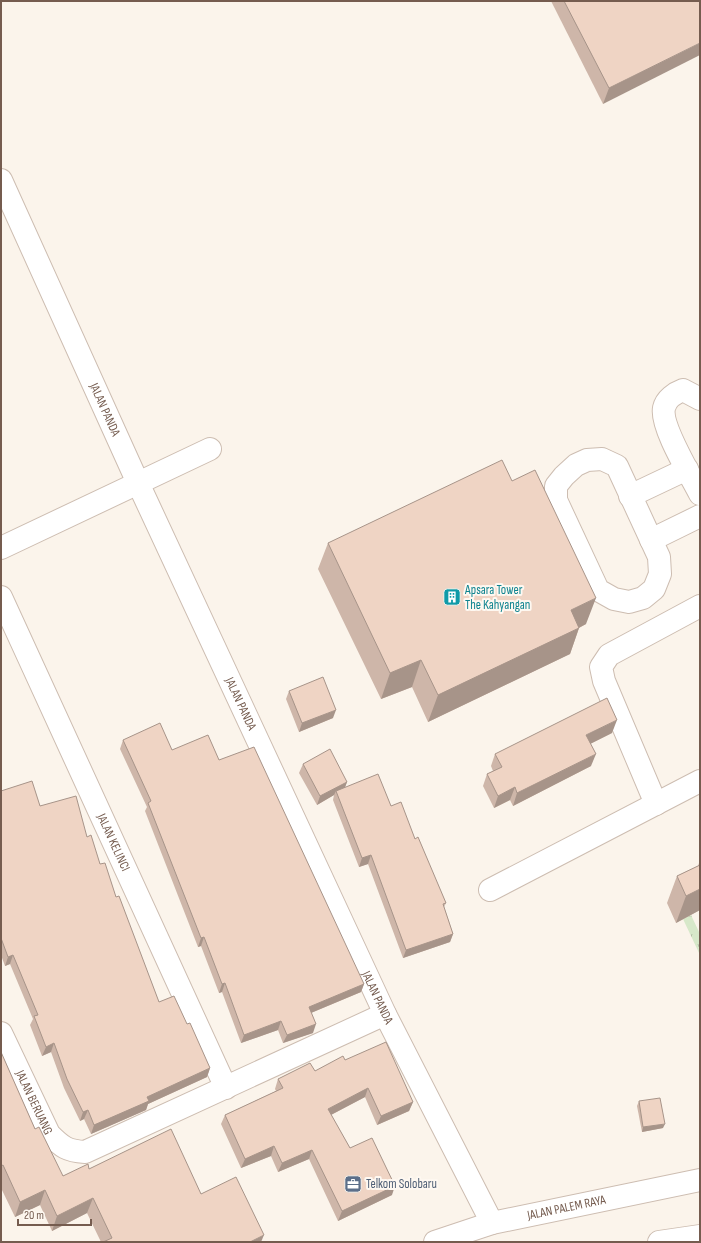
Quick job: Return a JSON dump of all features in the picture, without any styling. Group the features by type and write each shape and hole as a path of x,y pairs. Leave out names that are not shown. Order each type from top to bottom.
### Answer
{"street":[{"name":"JALAN PANDA","path":"1,180 138,483 385,1014 492,1223"},
{"path":"700,399 683,390 673,394 664,408 664,424 700,494"},
{"path":"1,548 210,450"},
{"path":"602,459 616,466 651,540 659,557 660,574 654,589 643,598 629,602 614,599 598,590 556,500 556,486 576,465 587,460 602,459"},
{"path":"630,496 687,469"},
{"path":"651,540 700,516"},
{"name":"JALAN KELINCI","path":"1,597 226,1088"},
{"path":"656,804 604,681 601,667 609,655 700,606"},
{"path":"490,890 700,781"},
{"path":"226,1088 385,1014"},
{"name":"JALAN BERUANG","path":"1,1033 49,1134 59,1144 70,1151 85,1152 226,1088"},
{"name":"JALAN PALEM RAYA","path":"435,1242 492,1223 700,1180"},
{"path":"659,1242 690,1239"}],"green space":[{"path":"691,915 700,934 700,955 683,919"}],"building":[{"path":"564,1 700,1 700,43 609,88"},
{"name":"Apsara Tower The Kahyangan","path":"502,460 512,481 535,470 596,598 571,610 579,628 438,695 421,660 390,673 328,543"},
{"path":"323,677 336,710 302,723 289,691"},
{"path":"607,698 617,720 586,735 596,754 517,793 515,787 498,796 487,774 502,767 495,754"},
{"path":"160,723 172,750 208,735 219,760 254,747 364,984 309,1007 316,1024 287,1035 281,1021 244,1035 225,983 222,984 204,937 201,938 148,803 151,801 123,740"},
{"path":"330,749 347,782 320,796 303,764"},
{"path":"378,774 391,806 401,802 415,839 418,837 446,903 443,904 453,934 406,950 371,855 362,858 336,791"},
{"path":"32,781 40,806 76,796 87,837 91,835 100,864 105,863 116,897 119,896 159,1002 174,996 187,1024 190,1023 210,1068 147,1097 149,1101 94,1125 88,1110 83,1112 67,1079 54,1043 46,1047 34,1016 38,1015 13,955 8,957 1,938 1,791"},
{"path":"700,865 700,889 686,896 677,876"},
{"path":"386,1042 413,1102 381,1116 368,1088 328,1109 350,1148 372,1138 395,1186 342,1211 312,1150 282,1163 274,1146 245,1159 225,1115 283,1088 278,1079 310,1063 315,1071 343,1056 345,1060"},
{"path":"1,1052 35,1129 39,1127 63,1176 88,1164 89,1169 171,1129 201,1194 236,1177 264,1235 250,1242 103,1242 112,1238 93,1198 57,1216 45,1190 20,1202 3,1165 1,1166"},
{"path":"660,1098 665,1124 643,1127 639,1101"}],"place":[{"name":"Apsara Tower The Kahyangan","path":"452,597"},
{"name":"Telkom Solobaru","path":"353,1184"}]}
